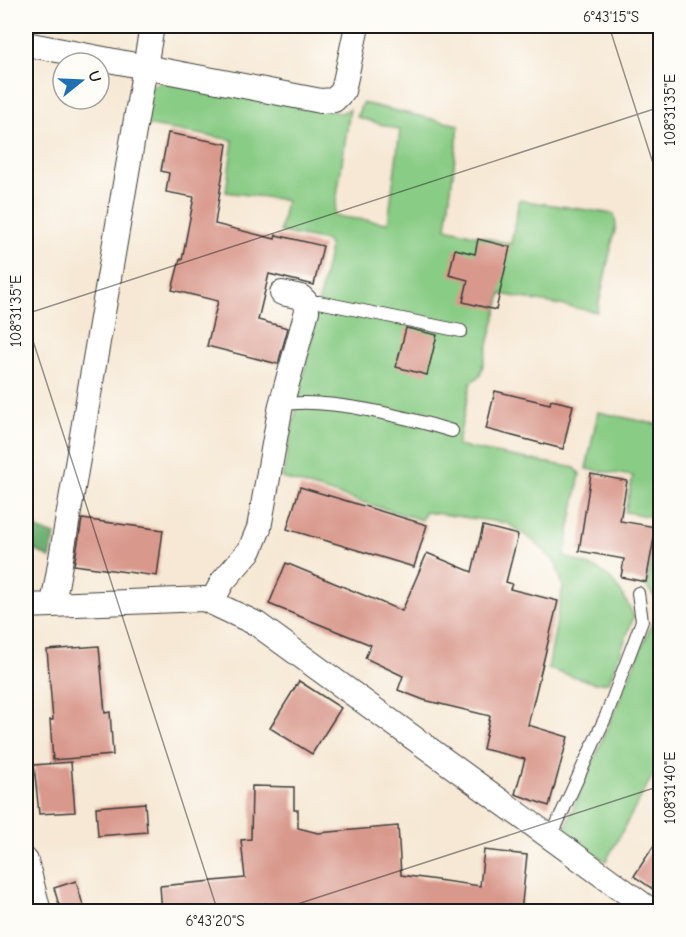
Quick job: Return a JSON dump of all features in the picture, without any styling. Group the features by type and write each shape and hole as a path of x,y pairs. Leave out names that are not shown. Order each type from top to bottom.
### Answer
{"street":[{"path":"53,604 152,26"},
{"path":"26,44 321,101 334,100 343,91 357,26"},
{"path":"212,601 223,581 250,550 259,528 281,405 307,311 306,302 301,297 282,293"},
{"path":"26,606 165,600 212,601 257,624 653,912"},
{"path":"26,861 39,912"}],"lane":[{"path":"306,302 319,302 461,331"},
{"path":"281,405 322,405 409,417 452,431"},
{"path":"550,839 606,716 642,621 638,593"}],"green space":[{"path":"161,81 341,113 350,109 334,216 388,223 400,130 357,117 362,103 459,125 446,228 511,244 519,200 614,214 616,225 597,312 501,294 480,376 471,382 457,446 575,468 580,474 564,557 590,566 607,576 620,591 634,616 609,682 595,683 548,669 563,587 556,563 535,542 507,523 425,512 422,520 282,478 330,247 326,241 280,232 286,200 226,192 233,140 139,124 149,88"},
{"path":"598,412 660,425 660,604 647,587 658,518 625,512 633,476 586,469"},
{"path":"26,518 39,530 55,535 50,558 26,545"},
{"path":"657,611 660,611 660,776 654,773 606,861 562,835"}],"building":[{"path":"168,133 227,144 215,224 275,239 276,235 323,246 314,285 269,274 258,320 288,328 278,364 207,346 218,301 172,290 180,259 182,260 194,197 166,192 169,173 161,171"},
{"path":"478,239 510,247 496,310 463,302 468,280 449,275 455,249 475,254"},
{"path":"406,328 437,335 427,375 396,367"},
{"path":"495,391 550,404 551,400 573,405 563,449 486,429"},
{"path":"591,474 627,481 620,521 656,527 646,582 621,577 624,559 579,551"},
{"path":"300,487 427,525 414,567 287,529"},
{"path":"82,519 163,530 157,576 74,565"},
{"path":"483,526 518,535 506,582 512,584 510,589 558,601 528,725 568,737 549,806 515,794 525,759 483,749 490,716 424,700 398,690 403,676 365,658 371,645 269,604 286,563 402,611 427,553 472,572"},
{"path":"99,646 105,713 110,712 113,755 53,760 50,720 53,720 47,650"},
{"path":"299,681 341,708 312,754 270,728"},
{"path":"71,762 75,812 39,814 34,765"},
{"path":"252,786 294,787 294,810 298,810 298,828 318,833 398,826 401,875 480,886 484,850 527,855 521,912 162,912 160,886 245,878 241,840 251,839"},
{"path":"145,803 147,832 98,836 96,807"},
{"path":"660,836 660,894 634,876"},
{"path":"76,881 85,912 61,912 54,888"}]}
